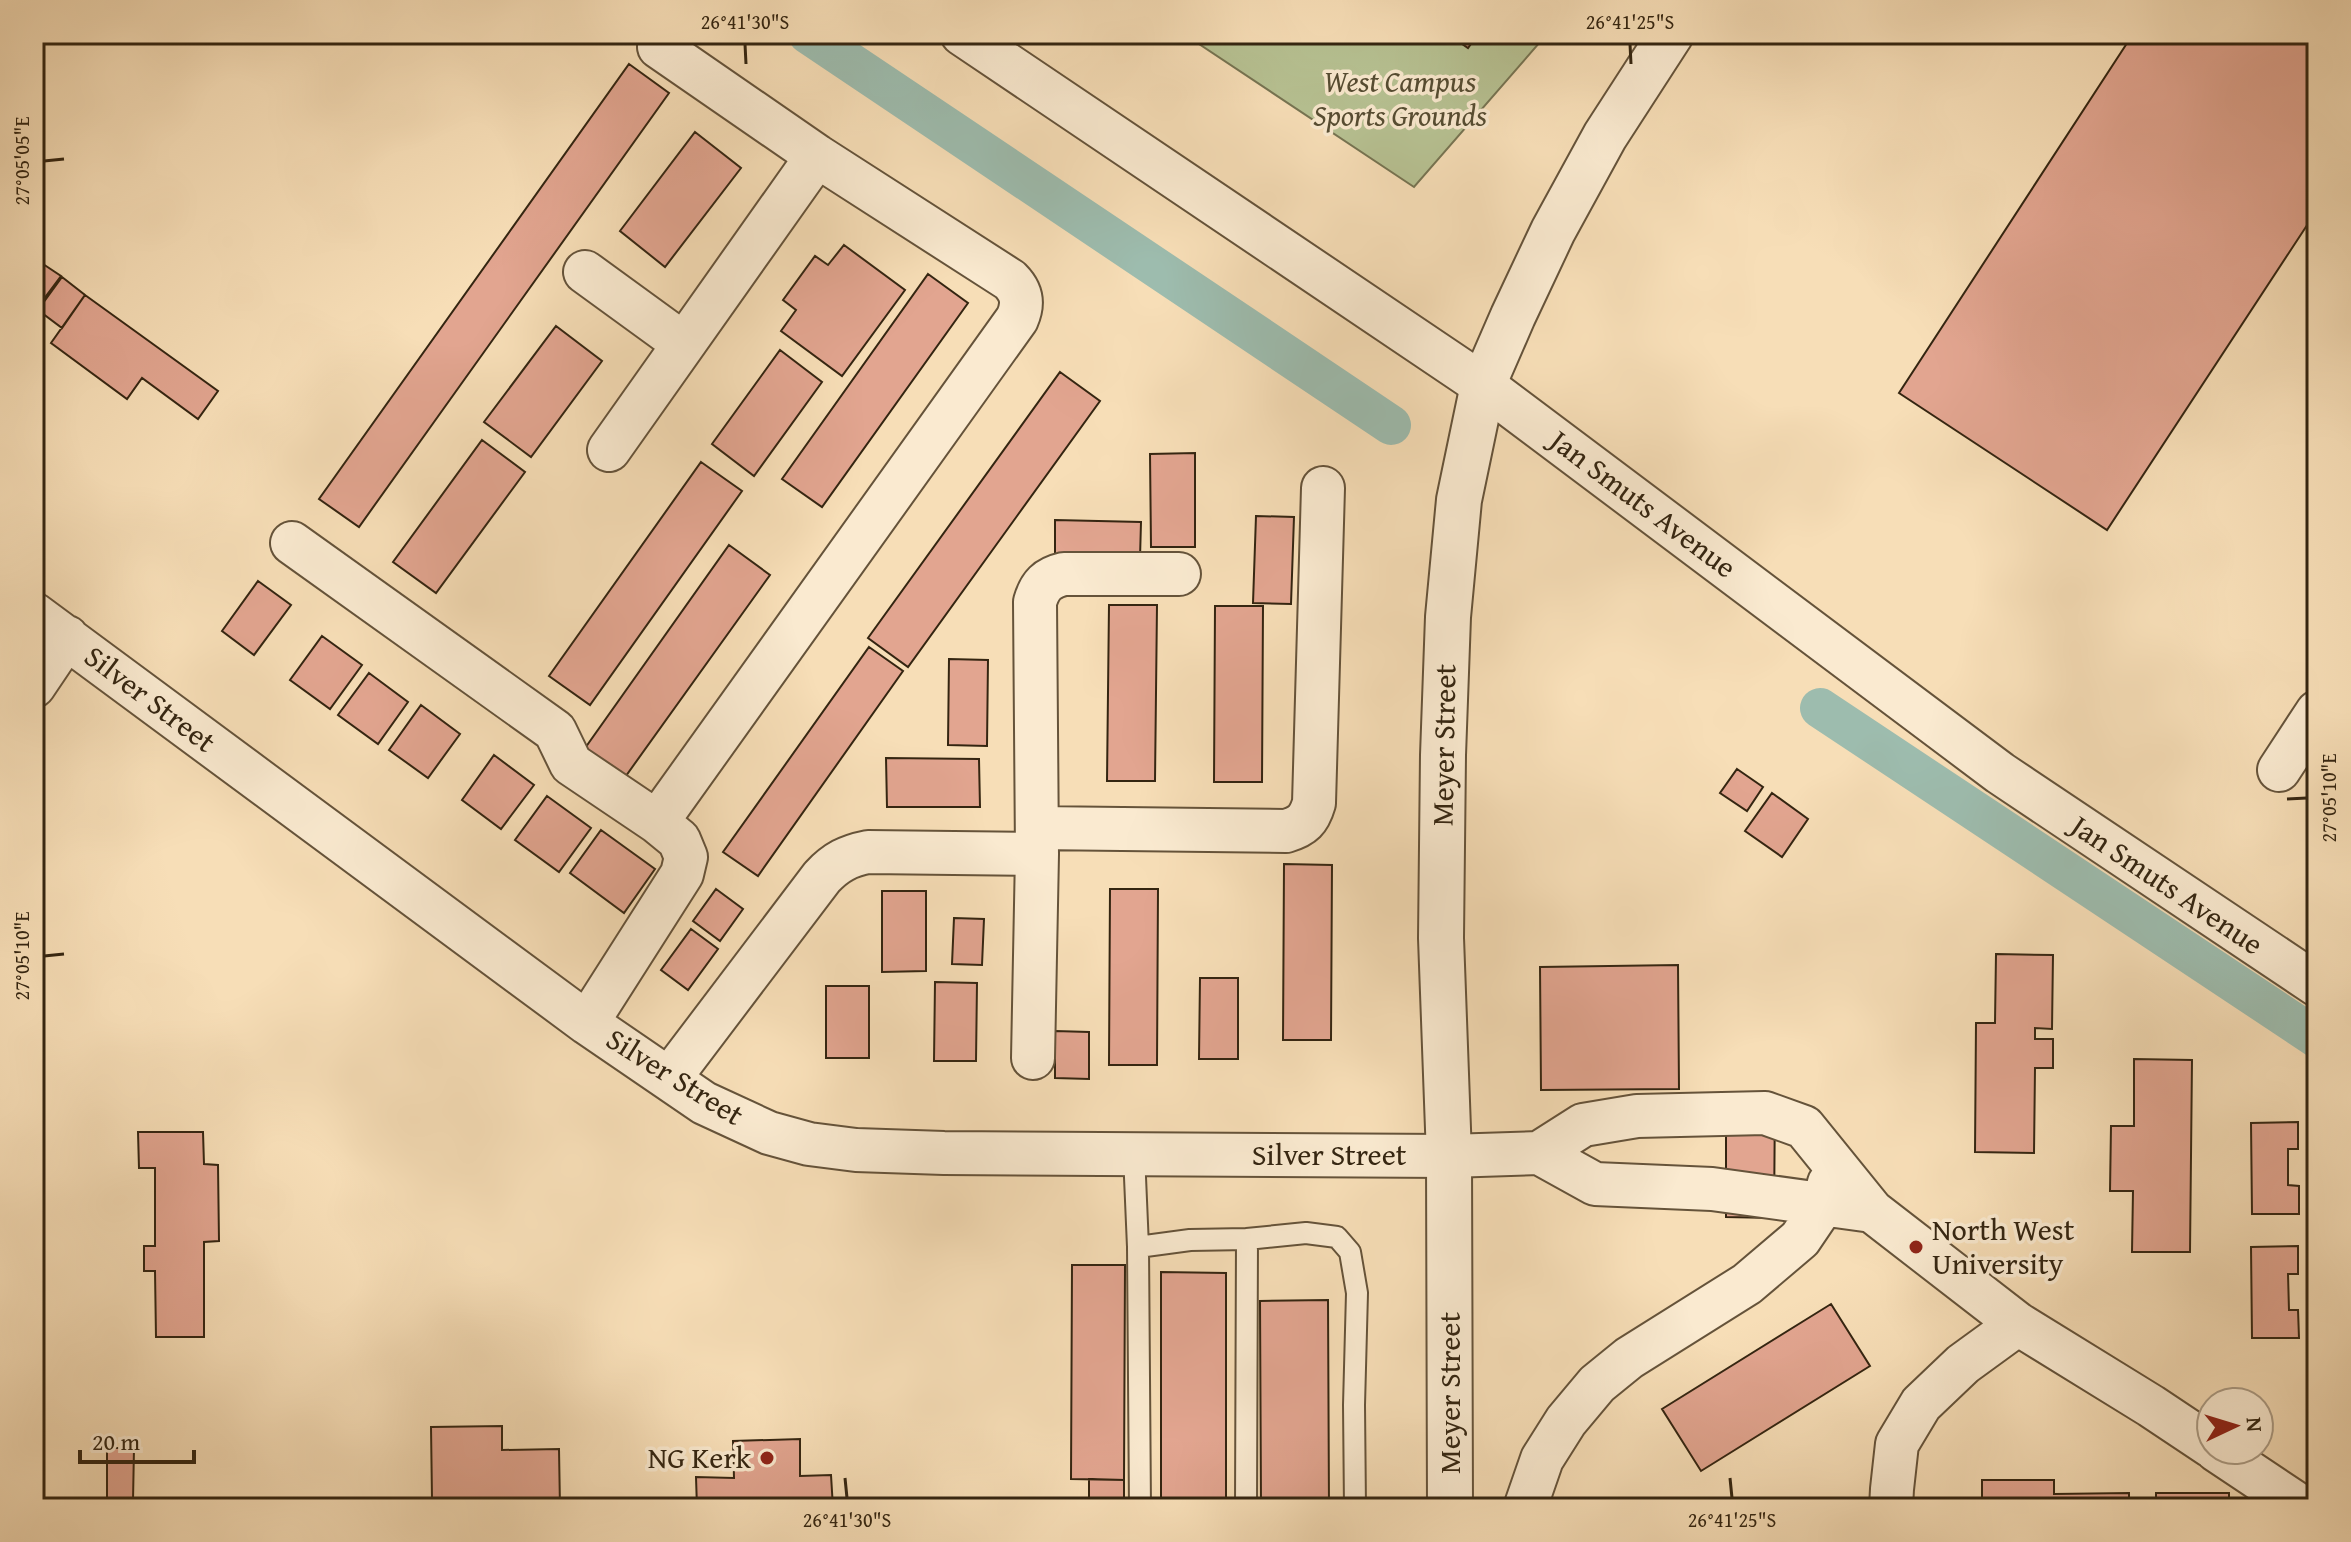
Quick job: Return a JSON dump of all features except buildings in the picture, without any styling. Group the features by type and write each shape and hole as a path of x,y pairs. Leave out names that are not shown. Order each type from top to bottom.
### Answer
{"street":[{"name":"Jan Smuts Avenue","path":"962,34 1483,385 2000,773 2317,985"},
{"name":"Meyer Street","path":"1450,1508 1449,1156 1441,938 1448,617 1459,500 1483,385 1513,316 1553,231 1605,136 1671,34"},
{"path":"657,822 1008,332 1021,309 1022,298 1010,280 817,156 659,47"},
{"path":"609,450 817,156"},
{"path":"585,272 684,344"},
{"path":"669,1079 822,877 850,855 1037,841 1286,831 1300,827 1310,817 1314,803 1323,488"},
{"path":"292,543 555,731 571,764 679,840 686,857 685,866 587,1023"},
{"path":"1033,1058 1037,841 1035,602 1040,588 1050,577 1064,574 1179,574"},
{"path":"34,686 50,625"},
{"name":"Silver Street","path":"50,625 587,1023 704,1103 769,1133 809,1144 856,1150 944,1153 1449,1156 1539,1153"},
{"path":"2279,770 2317,712"},
{"path":"1872,1211 1712,1189 1595,1184 1539,1153 1583,1125 1637,1116 1765,1113 1804,1127 1872,1211 2018,1324 2195,1435"},
{"path":"1525,1508 1542,1459 1566,1421 1597,1384 1629,1358 1747,1284 1800,1239 1823,1205 1834,1162"},
{"path":"1891,1508 1897,1444 1921,1404 1963,1364 2018,1324"},
{"path":"2240,1466 2303,1508"}],"lane":[{"path":"1134,1154 1138,1247 1140,1508"},
{"path":"1138,1247 1190,1240 1247,1239 1306,1233 1337,1237 1350,1252 1357,1293 1355,1508"},
{"path":"1246,1508 1247,1239"}],"green space":[{"name":"West Campus Sports Grounds","path":"1184,34 1547,34 1414,187"}],"waterway":[{"path":"808,34 1391,425"},
{"path":"1820,708 2317,1038"}],"place":[{"name":"North West University","path":"1916,1247"},
{"name":"NG Kerk","path":"767,1458"}]}
